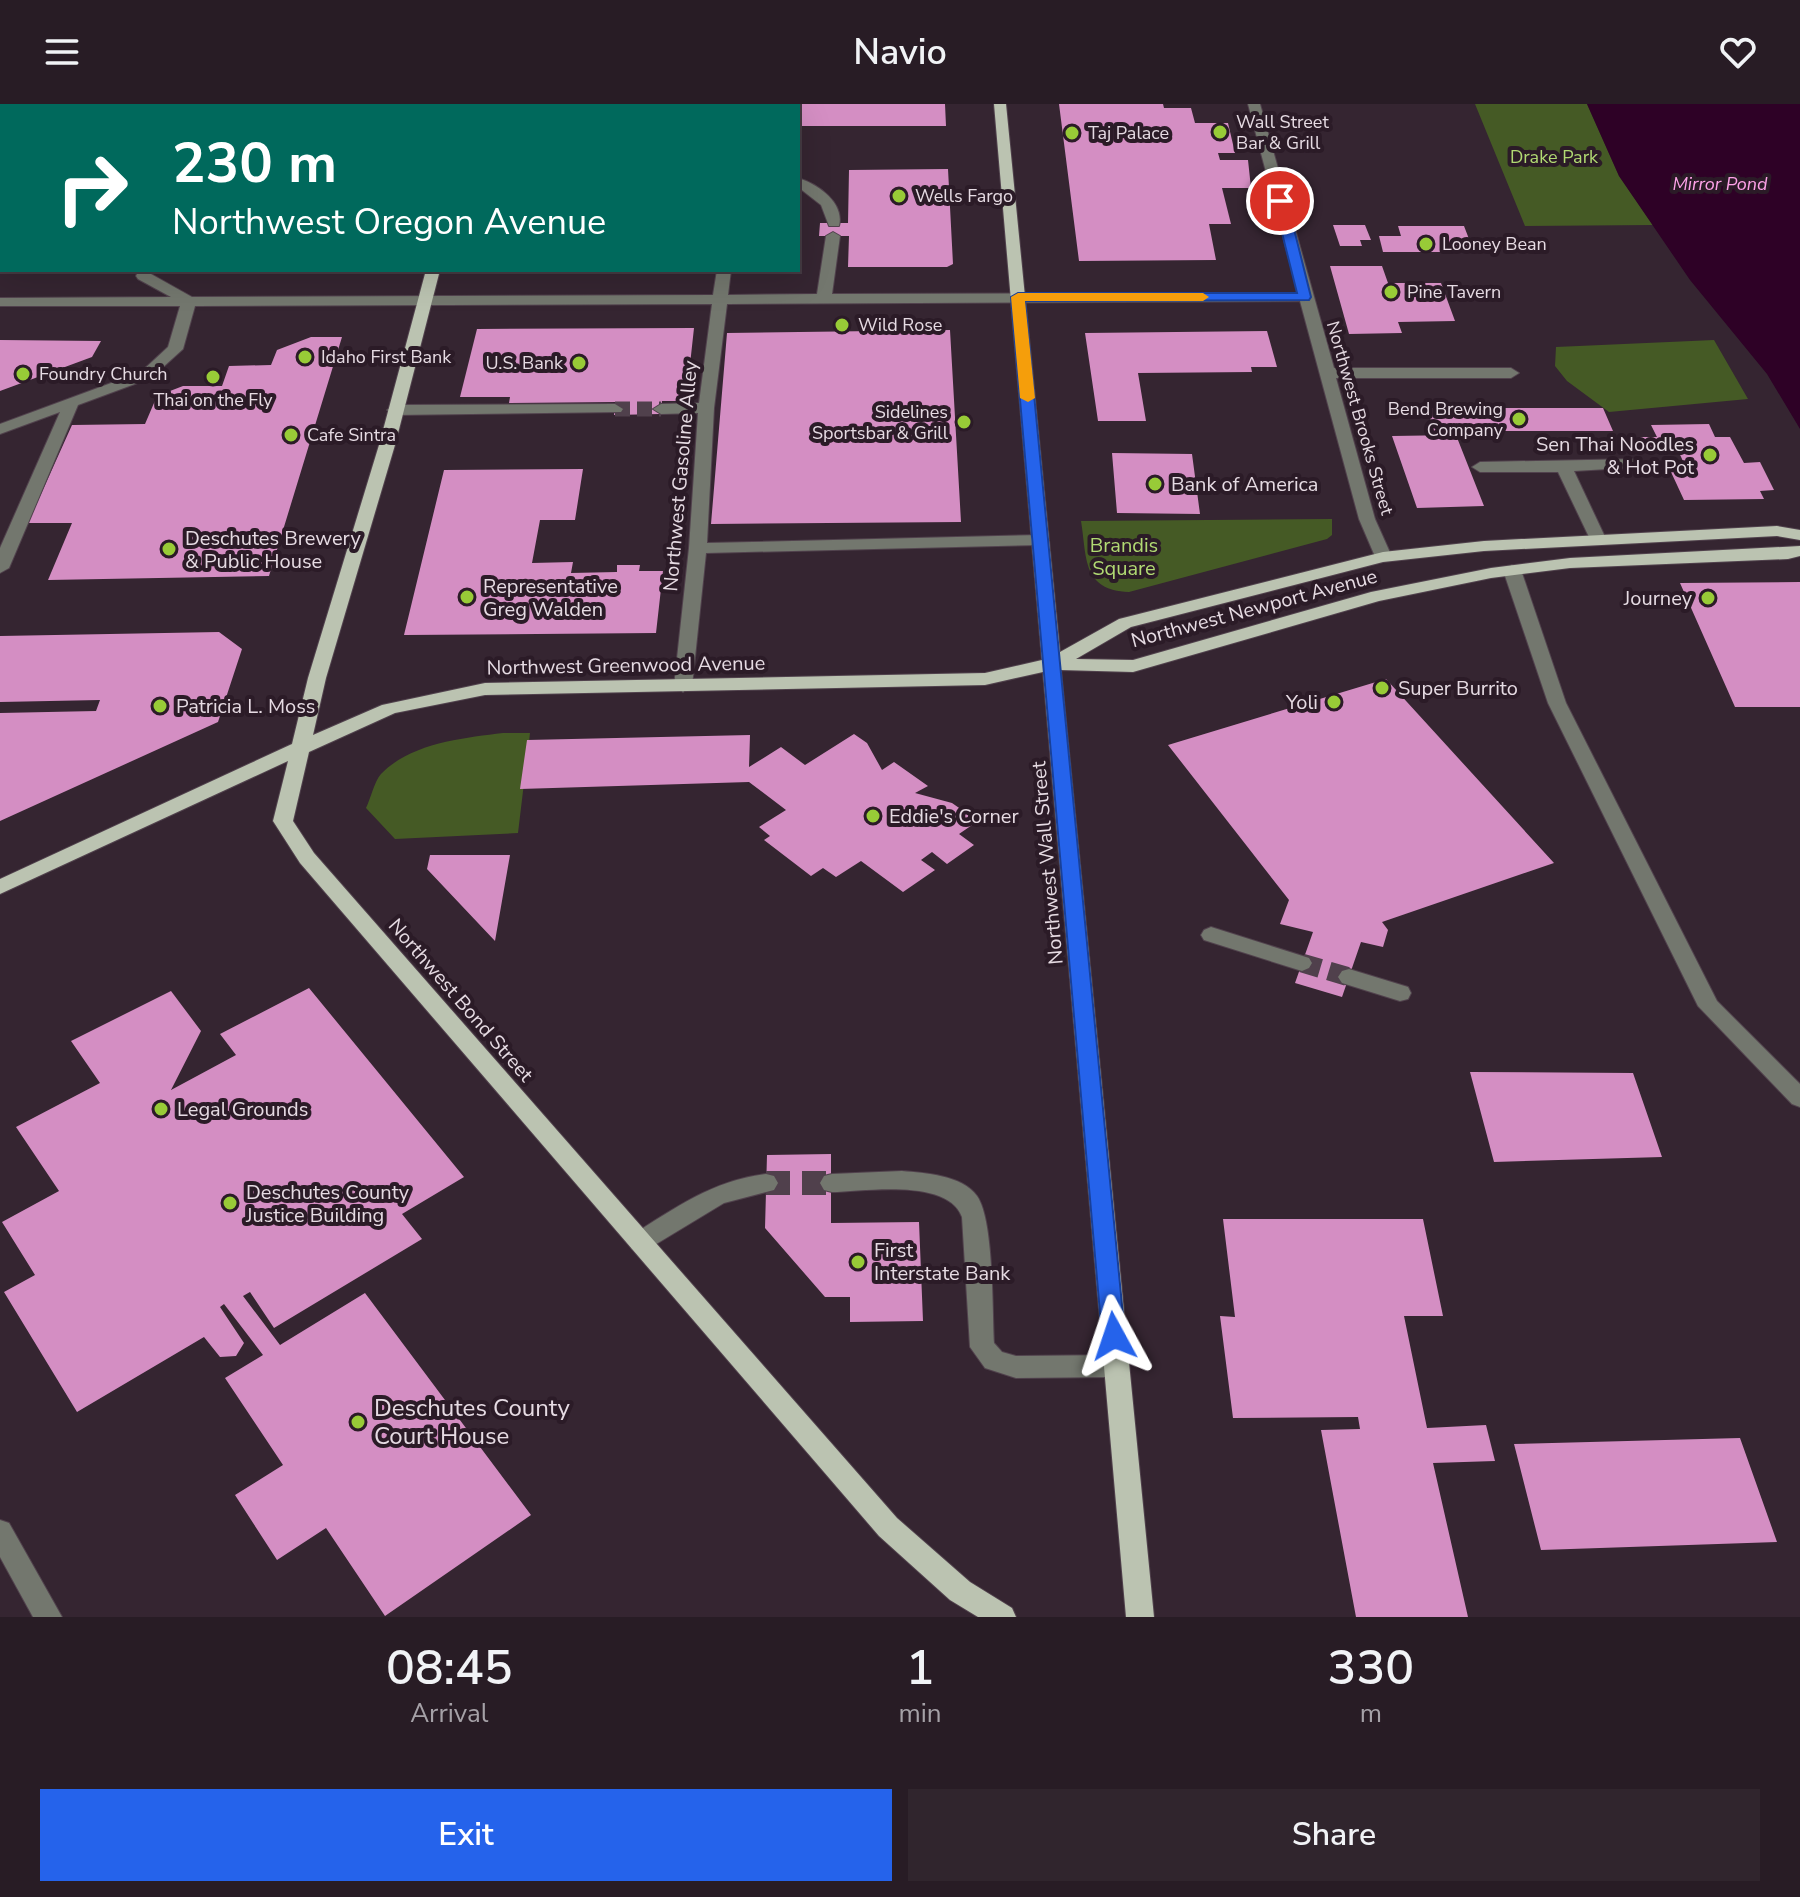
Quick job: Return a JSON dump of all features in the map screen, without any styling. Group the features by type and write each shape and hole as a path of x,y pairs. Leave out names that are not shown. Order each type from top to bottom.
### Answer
{"main road":[{"name":"Northwest Wall Street","path":"1000,104 1140,1617"},
{"name":"Northwest Bond Street","path":"432,272 298,749 283,821 307,858 888,1527 960,1591 1002,1617"},
{"name":"Northwest Newport Avenue","path":"1052,664 1125,623 1383,557 1484,546 1598,539 1777,531 1800,535"},
{"name":"Northwest Newport Avenue","path":"1052,664 1133,666 1377,596 1512,570 1570,563 1800,551"},
{"name":"Northwest Greenwood Avenue","path":"0,887 389,709 485,689 985,679 1052,664"}],"street":[{"name":"Northwest Brooks Street","path":"1254,104 1304,297 1368,523 1383,557"},
{"path":"800,183 817,192 833,210 824,299"},
{"path":"145,272 143,276 189,301"},
{"name":"Northwest Gasoline Alley","path":"683,686 698,548 706,408 724,272"},
{"path":"0,302 1304,297"},
{"path":"0,429 146,375 175,349 189,301"},
{"path":"1326,373 1511,373"},
{"path":"0,568 72,402"},
{"path":"661,409 706,408"},
{"path":"395,410 615,409"},
{"path":"1480,467 1637,464"},
{"path":"1564,467 1598,539"},
{"path":"698,548 1041,540"},
{"path":"1512,570 1557,703 1709,1006 1800,1098"},
{"path":"1211,935 1302,963"},
{"path":"1349,977 1400,993"},
{"path":"832,1183 910,1181 941,1186 967,1201 974,1217 982,1347 994,1360 1016,1367 1116,1366"},
{"path":"640,1242 723,1191 745,1184 766,1183"},
{"path":"0,1532 48,1617"}],"green space":[{"name":"Drake Park","path":"1475,104 1587,104 1619,176 1653,225 1525,226"},
{"path":"1714,340 1748,399 1609,412 1567,381 1555,366 1556,347"},
{"name":"Brandis Square","path":"1332,519 1332,535 1327,539 1129,592 1114,590 1095,578 1086,559 1081,521"},
{"path":"503,733 530,733 518,833 395,839 366,808 381,774 407,755 438,744"}],"water":[{"name":"Mirror Pond","path":"1587,104 1800,104 1800,429 1767,374 1690,280 1619,176"}],"building":[{"path":"800,104 945,104 946,126 800,126"},
{"path":"1059,104 1163,104 1164,108 1191,108 1195,123 1228,123 1235,153 1218,153 1220,160 1248,160 1251,188 1222,188 1231,224 1209,224 1216,260 1079,261"},
{"name":"Wells Fargo","path":"948,169 953,264 947,267 848,267 849,236 819,236 820,223 848,223 849,170"},
{"path":"1333,225 1365,225 1371,240 1360,240 1362,246 1340,246"},
{"name":"Looney Bean","path":"1398,226 1464,226 1474,252 1383,252 1379,236 1401,236"},
{"path":"1330,266 1382,266 1388,283 1441,283 1455,321 1398,322 1402,333 1349,334"},
{"name":"U.S. Bank","path":"694,328 686,401 662,401 660,414 614,415 616,402 509,403 510,397 460,397 477,329"},
{"path":"950,330 961,522 711,524 727,333"},
{"path":"1267,331 1277,367 1251,367 1252,372 1138,373 1146,421 1098,421 1085,333"},
{"path":"311,337 342,337 269,576 48,580 72,523 28,523 72,425 145,424 157,396 183,386 222,386 229,366 271,365 277,350"},
{"name":"Foundry Church","path":"0,340 101,341 92,357 0,391"},
{"name":"Bend Brewing Company","path":"1427,408 1603,408 1613,431 1434,431"},
{"name":"Sen Thai Noodles & Hot Pot","path":"1709,424 1715,437 1730,437 1744,463 1760,462 1774,490 1760,491 1764,499 1684,500 1671,472 1688,472 1676,446 1645,447 1640,437 1657,437 1651,425"},
{"path":"1456,435 1484,506 1417,508 1392,436"},
{"name":"Bank of America","path":"1112,453 1192,454 1200,514 1117,513"},
{"path":"583,469 575,520 540,520 532,563 573,562 571,573 617,572 617,565 640,565 639,571 663,571 656,633 404,635 444,470"},
{"path":"1800,582 1800,707 1735,707 1680,583"},
{"name":"Patricia L. Moss","path":"219,632 242,649 218,722 0,821 0,713 96,711 100,700 0,702 0,636"},
{"path":"1386,679 1554,863 1382,922 1388,930 1383,947 1361,942 1342,997 1295,983 1313,932 1280,924 1289,900 1168,745"},
{"name":"Eddie's Corner","path":"854,734 867,743 882,770 894,762 928,786 915,793 952,803 978,821 959,834 974,845 947,864 932,852 921,860 935,870 903,892 861,861 836,877 823,868 811,876 764,840 770,836 759,827 786,810 749,782 520,789 527,740 750,735 749,767 781,747 805,765"},
{"path":"430,855 510,855 495,941 427,869"},
{"name":"Deschutes County Justice Building","path":"309,988 464,1177 402,1214 422,1239 274,1328 250,1292 243,1296 280,1345 365,1293 531,1515 385,1616 326,1528 277,1560 235,1495 283,1465 225,1378 263,1355 224,1304 220,1307 244,1343 236,1356 220,1357 204,1337 77,1412 4,1292 35,1275 2,1222 59,1191 16,1127 100,1083 71,1041 171,991 201,1031 171,1090 236,1055 220,1034"},
{"path":"1470,1072 1633,1073 1662,1157 1494,1162"},
{"name":"First Interstate Bank","path":"831,1154 831,1223 919,1222 923,1321 850,1322 850,1297 825,1297 765,1228 767,1155"},
{"path":"1223,1219 1423,1219 1443,1316 1404,1316 1427,1428 1486,1425 1495,1461 1433,1463 1468,1617 1356,1617 1321,1430 1360,1429 1358,1417 1233,1418 1220,1316 1235,1317"},
{"path":"1740,1438 1777,1542 1541,1550 1514,1444"}],"tunnel":[{"path":"615,409 661,409"},
{"path":"1302,963 1349,977"},
{"path":"766,1183 832,1183"}],"slow traffic":[{"path":"1028,398 1018,297 1203,297"}],"place":[{"name":"Wall Street Bar & Grill","path":"1220,132"},
{"name":"Taj Palace","path":"1072,133"},
{"name":"Wells Fargo","path":"899,196"},
{"name":"Looney Bean","path":"1426,244"},
{"name":"Pine Tavern","path":"1391,292"},
{"name":"Wild Rose","path":"842,325"},
{"name":"Idaho First Bank","path":"305,357"},
{"name":"U.S. Bank","path":"579,363"},
{"name":"Foundry Church","path":"23,374"},
{"name":"Thai on the Fly","path":"213,377"},
{"name":"Bend Brewing Company","path":"1519,419"},
{"name":"Sidelines Sportsbar & Grill","path":"964,422"},
{"name":"Cafe Sintra","path":"291,435"},
{"name":"Sen Thai Noodles & Hot Pot","path":"1710,455"},
{"name":"Bank of America","path":"1155,484"},
{"name":"Deschutes Brewery & Public House","path":"169,549"},
{"name":"Representative Greg Walden","path":"467,597"},
{"name":"Journey","path":"1708,598"},
{"name":"Super Burrito","path":"1382,688"},
{"name":"Yoli","path":"1334,702"},
{"name":"Patricia L. Moss","path":"160,706"},
{"name":"Eddie's Corner","path":"873,816"},
{"name":"Legal Grounds","path":"161,1109"},
{"name":"Deschutes County Justice Building","path":"230,1203"},
{"name":"First Interstate Bank","path":"858,1262"},
{"name":"Deschutes County Court House","path":"358,1422"}],"route":[{"path":"1114,1336 1018,297 1304,297 1280,201"}]}
